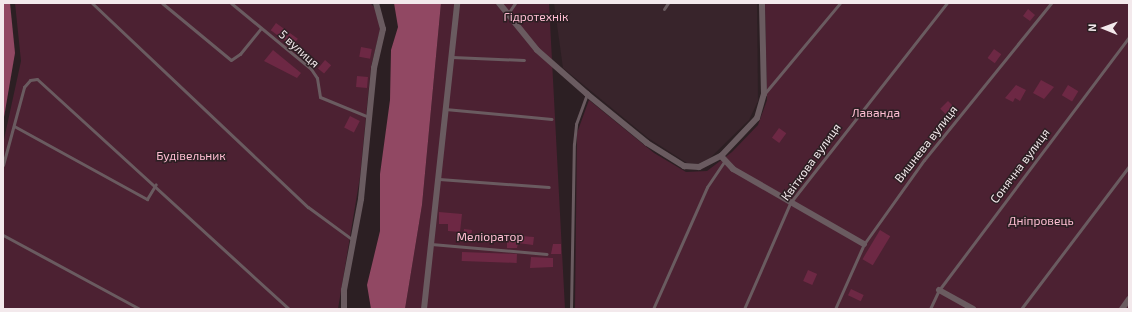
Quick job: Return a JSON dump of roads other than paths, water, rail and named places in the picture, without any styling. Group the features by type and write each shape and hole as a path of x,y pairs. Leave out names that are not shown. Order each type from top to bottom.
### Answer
{"street":[{"path":"344,309 353,240 361,199 369,117 383,29 376,3"},
{"path":"424,309 444,109 452,56 457,3"},
{"path":"499,3 508,12 537,50 587,94 647,142 684,166 699,167 723,158 757,118 764,94 762,3"},
{"path":"723,158 790,203 864,244"},
{"path":"939,290 973,309"},
{"path":"1122,309 1129,299"}],"lane":[{"path":"92,3 308,207 353,240"},
{"path":"162,3 231,60 240,54 261,28"},
{"name":"5 вулиця","path":"231,3 311,69 317,78 320,97 369,117"},
{"path":"508,12 515,3"},
{"path":"664,9 668,3"},
{"path":"764,94 840,3"},
{"name":"Квіткова вулиця","path":"744,309 790,203 947,3"},
{"name":"Вишнева вулиця","path":"835,309 864,244 924,160 1051,3"},
{"name":"Сонячна вулиця","path":"930,309 939,290 1129,37"},
{"path":"452,56 524,60"},
{"path":"3,165 24,87 30,80 37,79 156,184 289,309"},
{"path":"571,309 574,144 576,124 587,94"},
{"path":"444,109 552,119"},
{"path":"14,126 147,199 156,184"},
{"path":"652,309 707,187 723,158"},
{"path":"1021,309 1129,166"},
{"path":"437,179 549,187"},
{"path":"3,235 140,309"},
{"path":"430,244 547,254"}],"park label":[{"name":"Гідротехнік","path":"536,17"},
{"name":"Лаванда","path":"876,113"},
{"name":"Будівельник","path":"191,156"},
{"name":"Дніпровець","path":"1041,221"},
{"name":"Меліоратор","path":"490,237"}]}
